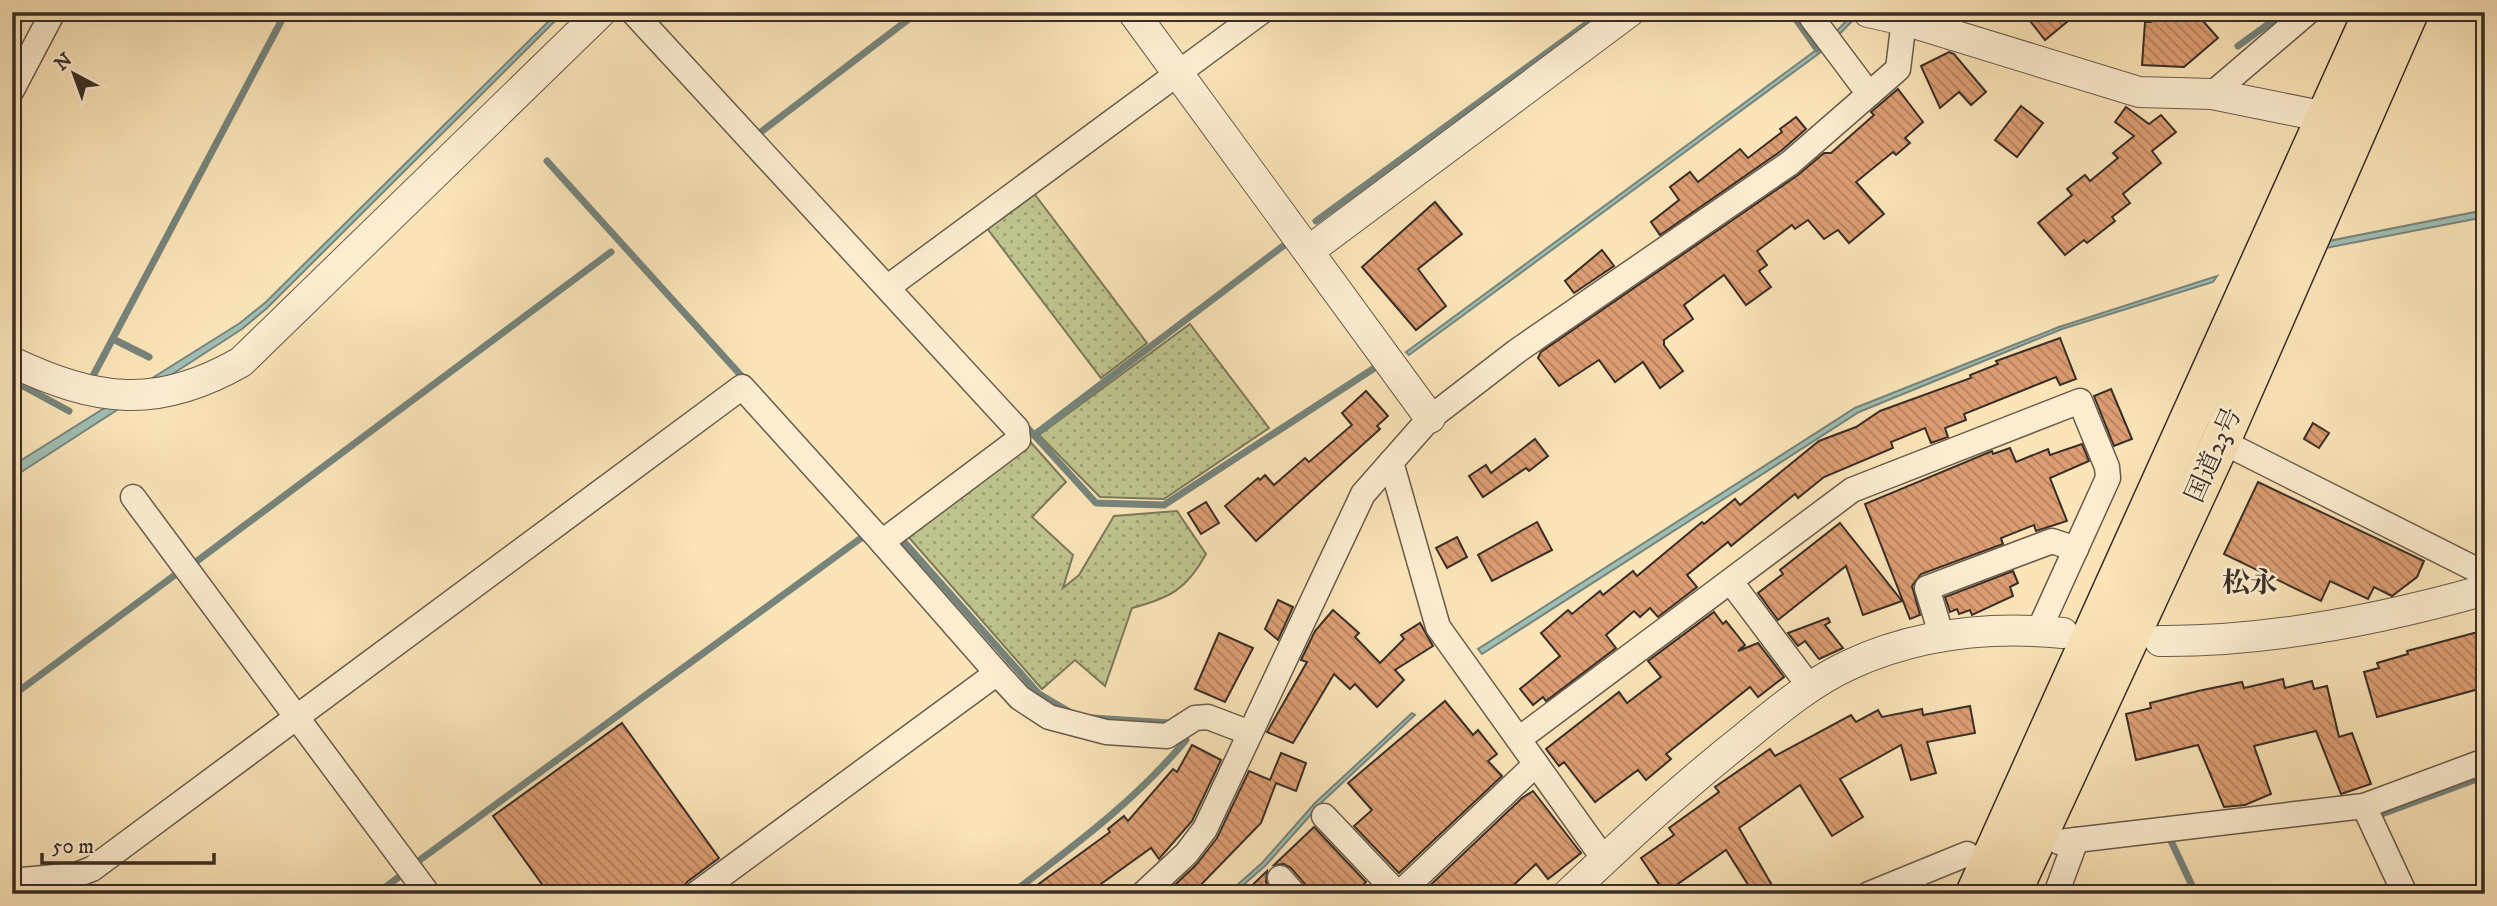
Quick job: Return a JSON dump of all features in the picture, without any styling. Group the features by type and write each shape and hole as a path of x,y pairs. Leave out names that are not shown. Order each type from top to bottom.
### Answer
{"highway":[{"name":"国道23号","path":"1975,894 2374,12"},
{"name":"国道23号","path":"2011,894 2221,441 2409,12"}],"street":[{"path":"12,90 53,12"},
{"path":"12,362 57,383 90,393 151,395 188,388 242,362 601,12"},
{"path":"633,12 1017,429 1018,440 882,542"},
{"path":"1133,12 1310,250 1430,418"},
{"path":"888,288 1261,12"},
{"path":"1310,250 1629,12"},
{"path":"1812,12 1812,18 1869,94"},
{"path":"2212,94 2308,12"},
{"path":"1884,15 2139,92 2212,94 2326,117"},
{"path":"1143,894 1186,854 1205,830 1363,494 1430,418 1517,351 1790,163 1898,69 1884,15"},
{"path":"12,881 76,875 92,869 742,387 997,673 1034,709 1063,723 1106,732 1167,736 1195,718 1208,717 1250,733"},
{"path":"1519,739 1852,490 2080,401 2107,467 2108,478 2076,549 2051,631 2017,628 1942,637 1895,648 1849,665 1810,687 1690,780 1571,893"},
{"path":"2221,441 2485,574"},
{"path":"1391,462 1438,627 1604,859"},
{"path":"133,497 428,894"},
{"path":"1942,637 1927,589 2052,541 2076,549"},
{"path":"1731,582 1810,687"},
{"path":"2160,641 2210,642 2270,635 2426,606 2485,590"},
{"path":"696,894 997,673"},
{"path":"2056,894 2068,841 2364,806 2485,761"},
{"path":"1324,816 1399,894 1536,764"},
{"path":"2364,806 2405,894"},
{"path":"1869,894 1967,854"}],"green space":[{"path":"1033,192 1147,343 1101,378 986,227"},
{"path":"1190,324 1269,428 1164,499 1100,497 1039,435"},
{"path":"1027,438 1066,482 1032,517 1073,555 1063,588 1079,575 1114,516 1177,511 1206,554 1192,576 1176,590 1167,596 1132,608 1105,686 1075,660 1042,689 904,532"}],"water":[{"path":"558,12 564,12 267,308 242,329 12,478 12,466 240,323 266,302"},
{"path":"1855,12 1861,12 1825,49 1409,355 1406,352 1823,45"},
{"path":"2485,210 2485,217 2326,248 2329,241"},
{"path":"2217,276 2213,282 2062,329 1859,412 1482,654 1478,649 1855,408 2059,327"},
{"path":"1412,713 1415,715 1322,802 1266,865 1233,894 1227,894 1262,863 1315,803"}],"building":[{"path":"2023,12 2079,12 2045,40"},
{"path":"2163,12 2195,12 2218,38 2184,67 2142,65 2145,22 2151,22"},
{"path":"1949,52 1954,54 1986,92 1971,105 1959,92 1940,108 1921,66"},
{"path":"1898,89 1923,122 1905,138 1910,143 1896,155 1893,152 1856,182 1884,214 1849,243 1838,230 1824,239 1808,220 1795,229 1792,225 1757,251 1767,265 1759,271 1771,287 1746,305 1724,275 1684,305 1693,319 1664,340 1664,345 1683,371 1660,388 1643,362 1615,382 1599,360 1559,386 1538,358 1541,352 1798,175 1824,153 1831,153 1874,115 1871,112"},
{"path":"2021,106 2043,123 2017,157 1995,140"},
{"path":"2126,107 2149,124 2161,115 2176,132 2152,151 2161,163 2123,194 2130,203 2112,217 2115,221 2087,243 2084,240 2065,255 2038,223 2072,195 2067,189 2085,175 2090,181 2118,158 2113,153 2134,136 2115,122"},
{"path":"1796,117 1806,129 1781,151 1660,235 1651,222 1679,200 1670,187 1690,172 1698,182 1740,149 1748,158 1782,132 1780,129"},
{"path":"1435,202 1462,234 1418,269 1446,306 1416,330 1362,267"},
{"path":"1602,250 1614,266 1574,293 1565,281"},
{"path":"2060,338 2076,379 2060,385 2056,377 1964,414 1966,420 1945,428 1948,437 1931,443 1925,428 1891,442 1893,448 1824,477 1798,498 1795,494 1731,546 1728,542 1687,575 1697,587 1658,617 1650,608 1640,617 1634,611 1606,635 1616,648 1546,701 1543,697 1533,705 1520,689 1560,656 1541,633 1568,610 1572,614 1600,591 1603,595 1633,571 1637,576 1702,522 1704,524 1735,499 1740,505 1819,441 1856,427 1880,411 1971,378 1970,375 1998,364 1996,361"},
{"path":"2111,389 2132,439 2114,446 2094,396"},
{"path":"1366,391 1388,416 1377,426 1380,429 1256,541 1225,506 1258,478 1260,480 1265,475 1274,485 1305,458 1309,462 1352,425 1342,413"},
{"path":"2313,423 2329,433 2319,448 2304,439"},
{"path":"1535,439 1548,456 1529,471 1526,468 1483,497 1469,476 1486,465 1491,473"},
{"path":"2082,444 2089,461 2050,478 2067,521 2036,531 2034,525 2001,538 2003,544 1921,574 1912,586 1920,615 1910,619 1865,504 1992,451 1993,454 2010,448 2016,462 2048,449 2050,455"},
{"path":"2258,482 2424,561 2417,577 2392,596 2374,587 2368,599 2330,581 2321,601 2224,554"},
{"path":"1206,502 1219,523 1201,534 1188,513"},
{"path":"1537,522 1552,550 1492,581 1478,555"},
{"path":"1840,523 1902,601 1863,615 1846,566 1778,620 1758,593 1783,574 1780,570"},
{"path":"1457,537 1467,557 1447,568 1436,548"},
{"path":"2013,571 2018,583 2010,587 2013,596 1972,615 1970,610 1959,614 1957,609 1950,612 1945,597"},
{"path":"1278,600 1293,607 1278,640 1265,629"},
{"path":"1333,610 1359,633 1355,637 1380,663 1404,639 1401,635 1420,623 1433,646 1395,670 1404,680 1377,707 1355,684 1350,689 1334,674 1293,743 1267,732 1307,662 1301,660 1315,631"},
{"path":"1714,612 1723,624 1726,621 1745,645 1738,651 1758,643 1784,677 1758,697 1750,687 1666,754 1671,759 1646,780 1638,770 1595,802 1564,762 1559,766 1546,749 1619,692 1627,703 1661,677 1648,661"},
{"path":"1828,618 1830,622 1825,625 1843,648 1819,659 1805,641 1798,646 1788,633"},
{"path":"2485,630 2485,681 2475,690 2377,717 2364,672 2379,668 2377,663 2408,654 2407,651"},
{"path":"1219,633 1253,648 1225,702 1195,689"},
{"path":"2283,679 2285,688 2312,681 2314,689 2327,686 2339,737 2352,733 2371,784 2341,794 2316,731 2254,746 2271,794 2245,805 2224,807 2198,745 2136,760 2126,714 2151,708 2150,703 2198,691 2242,682 2244,688"},
{"path":"1445,701 1473,735 1478,730 1497,754 1488,761 1502,776 1399,873 1354,826 1372,810 1348,783"},
{"path":"1970,706 1975,733 1927,742 1936,773 1911,780 1901,745 1840,779 1863,817 1832,836 1800,785 1739,828 1777,894 1754,894 1726,850 1665,893 1641,858 1674,835 1669,828 1719,792 1715,787 1770,749 1775,756 1851,715 1856,722 1878,710 1882,717 1922,709 1923,715"},
{"path":"622,723 719,858 687,882 680,894 549,894 493,816"},
{"path":"1192,745 1221,760 1192,821 1159,859 1151,848 1087,894 1025,894 1110,832 1108,829 1124,816 1128,821 1173,769 1177,772"},
{"path":"1281,753 1306,763 1296,791 1276,783 1261,823 1192,894 1165,894 1196,865 1217,838 1249,771 1270,780"},
{"path":"1533,791 1581,853 1548,879 1536,864 1504,894 1421,894 1522,798"},
{"path":"1314,827 1366,882 1355,894 1309,894 1305,884 1291,868 1284,864 1274,865"},
{"path":"1267,871 1266,882 1274,894 1243,894"}],"waterway":[{"path":"94,374 286,12"},
{"path":"757,135 918,12"},
{"path":"1316,221 1603,12"},
{"path":"1791,12 1817,49"},
{"path":"2238,46 2285,12"},
{"path":"547,161 746,381"},
{"path":"1034,435 1287,243"},
{"path":"193,564 611,252"},
{"path":"113,339 149,357"},
{"path":"1023,423 1096,503 1164,505 1376,367"},
{"path":"12,380 69,411"},
{"path":"421,868 417,862 868,533"},
{"path":"898,535 1039,694 1068,711"},
{"path":"12,696 179,572"},
{"path":"1093,718 1169,723"},
{"path":"1011,894 1125,803 1186,740 1183,735"},
{"path":"2379,815 2485,776"},
{"path":"2171,841 2196,894"},
{"path":"376,894 403,874"}],"district":[{"name":"松永","path":"2250,583"}]}
